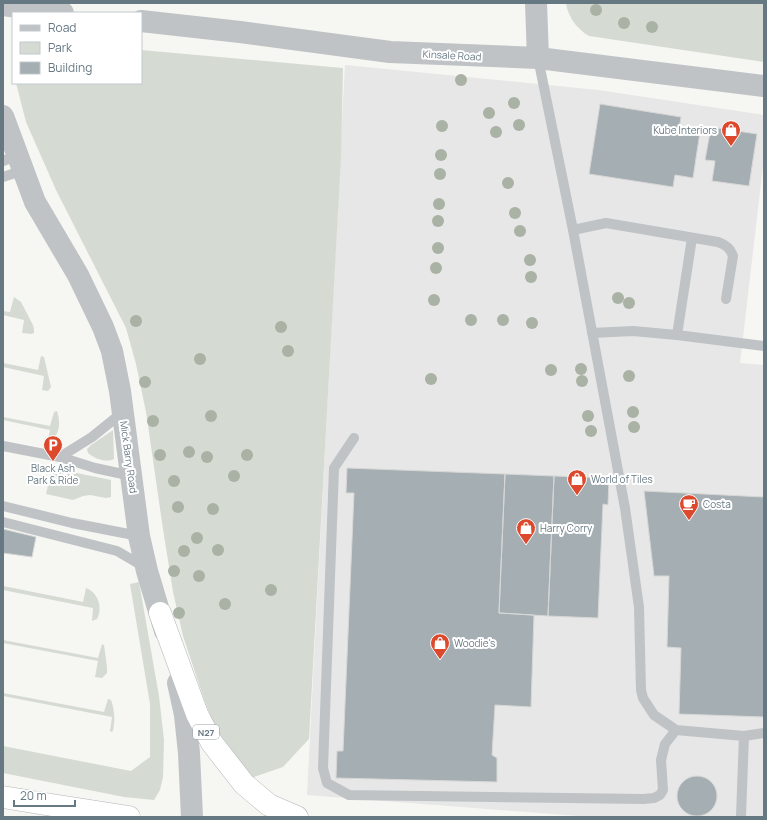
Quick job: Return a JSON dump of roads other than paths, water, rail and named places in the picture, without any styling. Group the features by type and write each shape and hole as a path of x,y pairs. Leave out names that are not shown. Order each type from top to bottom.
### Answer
{"highway":[{"name":"N27","path":"160,613 197,714 212,743 244,784 270,805 297,817"},
{"path":"3,796 129,817"}],"street":[{"path":"536,3 538,58"},
{"path":"3,5 56,12"},
{"name":"Kinsale Road","path":"142,22 240,32 390,52 538,58 764,86"},
{"name":"Mick Barry Road","path":"3,116 15,162 35,202 78,275 103,327 117,371 139,536 147,571 174,666 185,715 189,753 192,817"}],"lane":[{"path":"538,58 573,230 625,508 636,583 640,626 642,698 654,715 676,730 744,736 764,733"},
{"path":"3,178 15,162"},
{"path":"573,230 606,223 718,242 726,245 731,250 733,256 726,299"},
{"path":"678,336 692,238"},
{"path":"592,333 632,332 764,346"},
{"path":"60,457 92,437 123,412"},
{"path":"354,438 334,468 323,768 327,783 349,795 649,799 660,795 663,790 662,760 665,744 676,730"},
{"path":"3,446 60,457 95,468 132,476"},
{"path":"3,506 72,523 139,536"},
{"path":"3,522 117,551 141,564 147,571"},
{"path":"741,816 744,736"}],"place":[{"name":"Kube Interiors","path":"731,147"},
{"name":"Black Ash Park & Ride","path":"53,462"},
{"name":"World of Tiles","path":"577,496"},
{"name":"Costa","path":"689,521"},
{"name":"Harry Corry","path":"526,545"},
{"name":"Woodie's","path":"440,660"}]}
